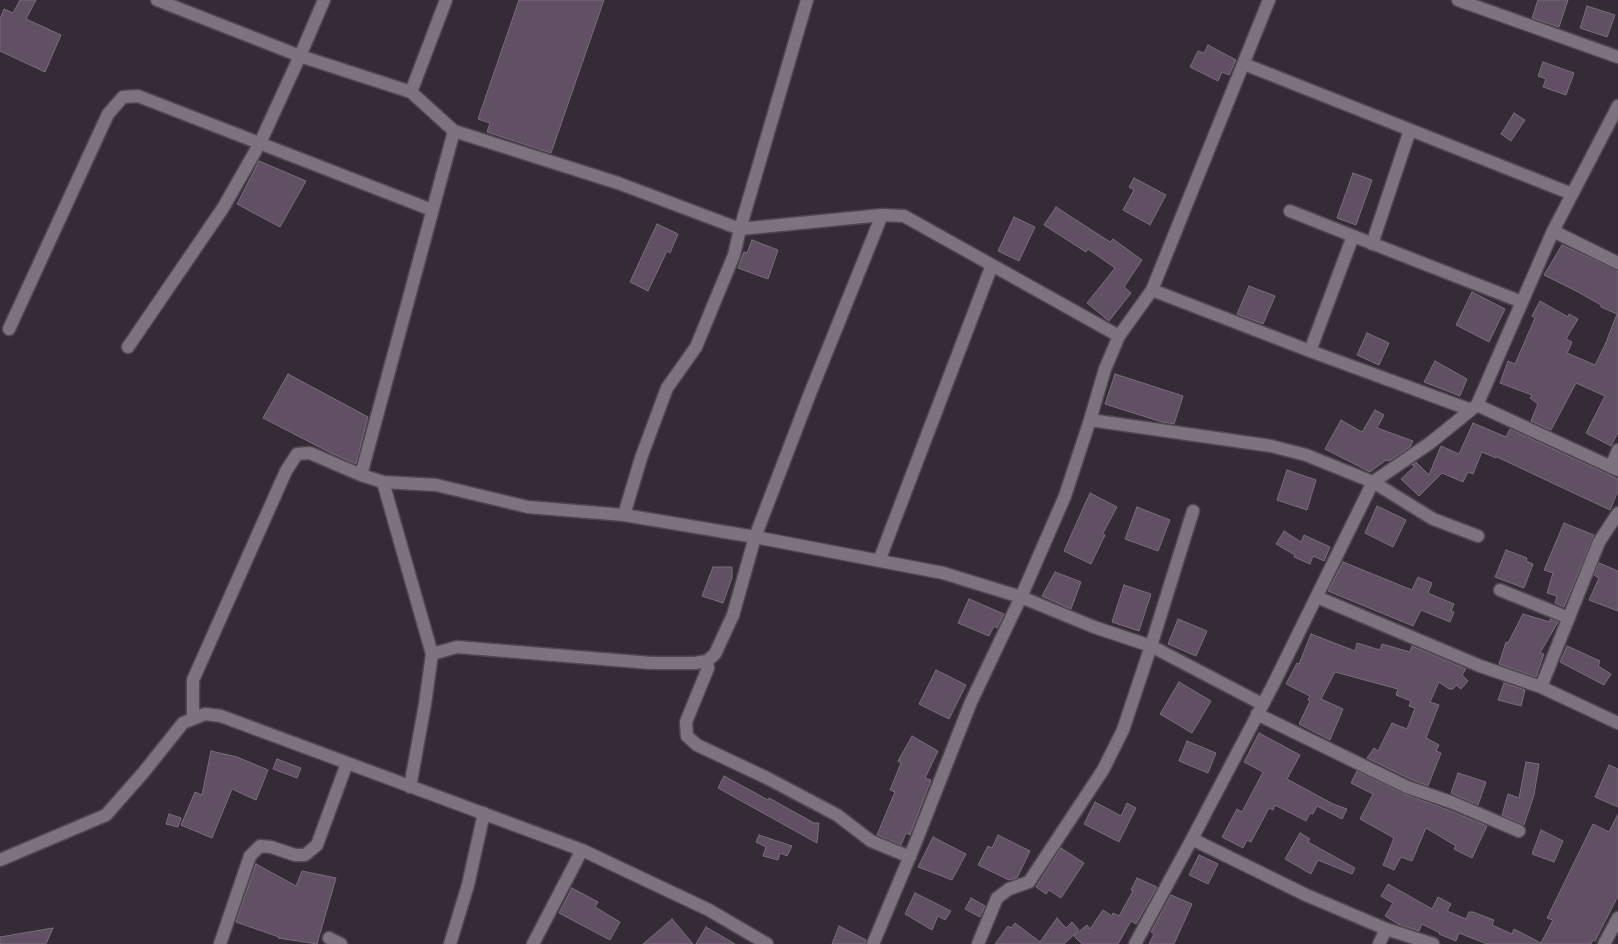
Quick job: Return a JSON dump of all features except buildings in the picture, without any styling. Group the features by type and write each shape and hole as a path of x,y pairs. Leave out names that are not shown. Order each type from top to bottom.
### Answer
{"street":[{"path":"157,0 300,56 411,92 454,131 618,182 740,229 882,215 904,216 1119,336"},
{"path":"128,347 223,208 260,143 324,0"},
{"path":"411,92 446,0"},
{"path":"624,515 641,458 667,388 696,347 734,255 807,0"},
{"path":"873,944 910,857 971,702 1021,597 1065,496 1105,369 1119,336 1152,290 1269,0"},
{"path":"1458,0 1618,57"},
{"path":"1244,64 1572,194"},
{"path":"9,329 108,114 123,97 138,96 432,210"},
{"path":"1134,944 1192,839 1260,709 1373,482 1430,443 1474,408 1553,231 1618,106"},
{"path":"1372,244 1410,130"},
{"path":"361,475 454,131"},
{"path":"1290,211 1522,302"},
{"path":"432,654 457,647 651,663 695,663 707,660 715,654 733,615 755,537 882,215"},
{"path":"1553,231 1618,262"},
{"path":"1310,351 1353,236"},
{"path":"879,561 992,265"},
{"path":"1152,290 1310,351 1474,408 1614,468 1618,450"},
{"path":"1090,420 1271,446 1306,455 1373,482 1433,519 1478,536"},
{"path":"193,719 193,680 286,472 297,454 310,453 361,475 383,482 436,486 528,507 624,515 755,537 943,573 1021,597 1094,627 1151,646 1260,709 1406,787 1451,802 1519,831"},
{"path":"383,482 432,654 410,787"},
{"path":"978,944 997,898 1009,889 1029,882 1102,770 1123,730 1192,511"},
{"path":"1541,687 1599,542 1618,513"},
{"path":"1500,590 1569,618"},
{"path":"1317,597 1480,666 1541,687 1618,723"},
{"path":"707,660 708,668 686,722 687,736 697,745 837,815 871,842 910,857"},
{"path":"0,860 106,815 183,723 206,714 221,716 582,850 708,910 767,944"},
{"path":"220,944 250,856 260,846 271,847 295,855 305,855 317,845 347,763"},
{"path":"450,944 468,886 484,813"},
{"path":"1192,839 1306,895 1386,929 1433,944"},
{"path":"533,944 582,850"},
{"path":"1604,944 1618,918"},
{"path":"1379,944 1386,929"},
{"path":"329,938 341,944"}]}
